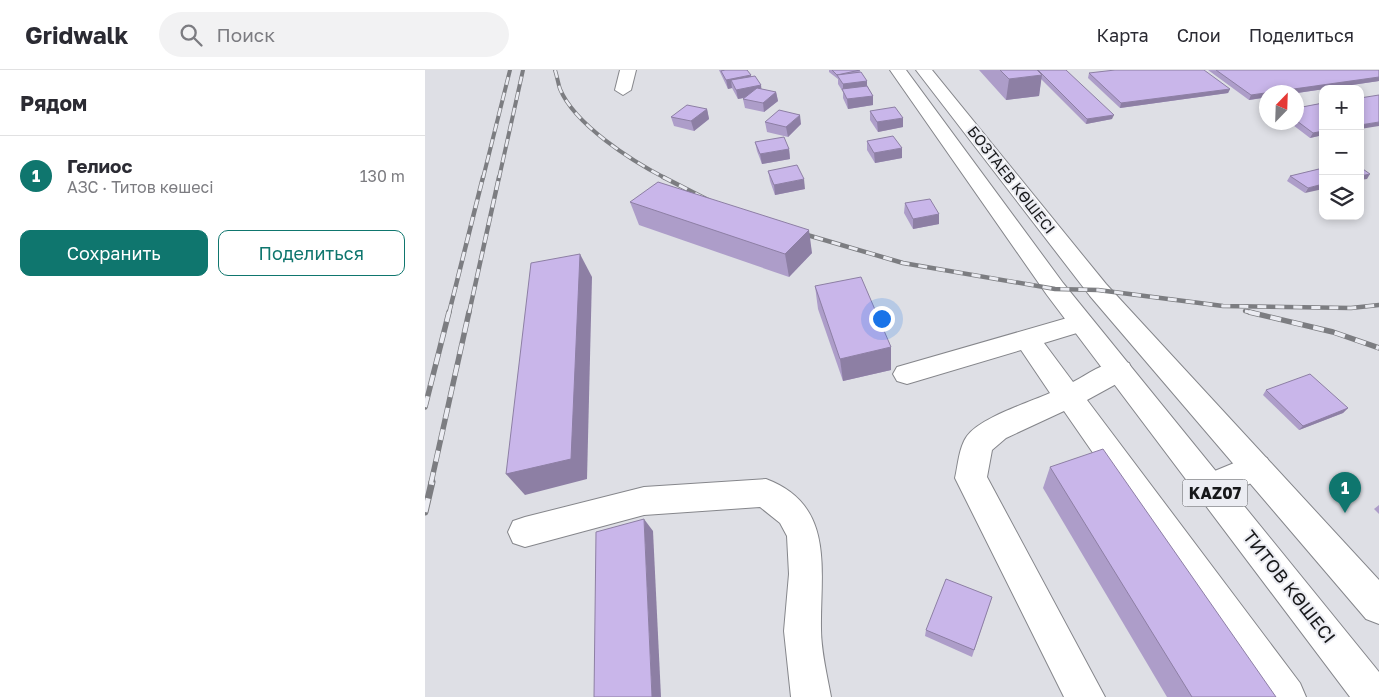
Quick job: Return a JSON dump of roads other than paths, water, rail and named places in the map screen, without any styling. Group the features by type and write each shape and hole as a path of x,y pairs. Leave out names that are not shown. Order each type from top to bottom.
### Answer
{"main road":[{"path":"623,90 628,70"},
{"name":"БОЗТАЕВ КӨШЕСІ","path":"898,70 1055,289"},
{"name":"БОЗТАЕВ КӨШЕСІ","path":"923,70 1098,290 1256,467"},
{"name":"ТИТОВ КӨШЕСІ","path":"1055,289 1374,697"},
{"path":"907,374 1081,323"},
{"path":"1026,338 1286,697"},
{"path":"1085,697 971,478 978,444 996,430 1068,397 1119,370"},
{"path":"1211,487 1256,467"},
{"name":"KAZ07","path":"1256,467 1379,606"},
{"path":"525,532 644,501 766,494 791,513 803,533 806,574 802,631 811,697"}],"railway":[{"path":"483,178 510,70"},
{"path":"499,178 523,70"},
{"path":"555,70 560,89 578,116 621,152 665,178"},
{"path":"449,313 483,177"},
{"path":"469,313 499,177"},
{"path":"663,177 710,201"},
{"path":"797,232 903,263 1055,289 1098,290 1223,306 1351,308 1379,305"},
{"path":"1245,311 1254,313"},
{"path":"425,407 449,312"},
{"path":"431,483 469,312"},
{"path":"1249,312 1333,332 1379,348"},
{"path":"425,512 432,482"}],"place":[{"name":"Гелиос","path":"1345,513"}]}
